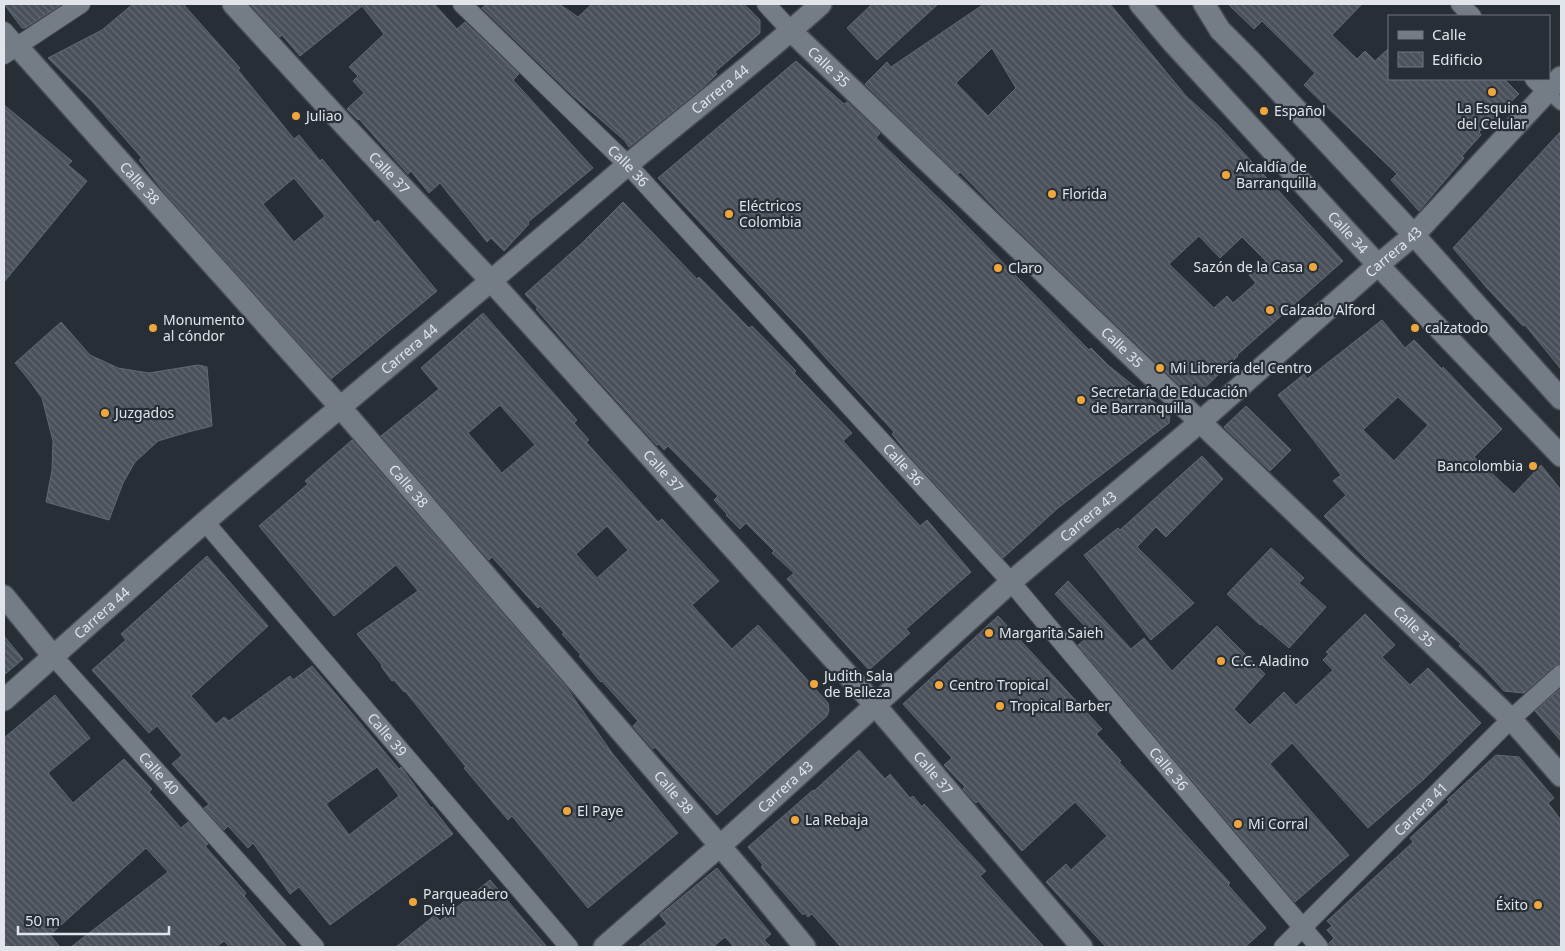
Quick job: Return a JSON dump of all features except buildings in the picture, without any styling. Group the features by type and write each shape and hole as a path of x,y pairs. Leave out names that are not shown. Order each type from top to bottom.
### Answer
{"street":[{"path":"8,44 81,4"},
{"name":"Calle 37","path":"232,4 492,282 876,705 1082,947"},
{"name":"Calle 36","path":"462,4 628,165 1011,582 1319,947"},
{"name":"Calle 35","path":"766,4 791,31 1511,720 1561,776"},
{"name":"Carrera 44","path":"4,700 205,522 821,4"},
{"name":"Calle 34","path":"1140,4 1186,57 1378,265 1561,456"},
{"path":"1204,4 1220,30 1414,236 1561,399"},
{"path":"1460,4 1471,15"},
{"name":"Calle 38","path":"8,44 340,407 720,845 805,947"},
{"name":"Carrera 43","path":"604,947 720,845 1011,582 1200,422 1378,265 1414,236 1551,88"},
{"name":"Calle 39","path":"205,522 569,947"},
{"name":"Calle 40","path":"4,596 53,656 315,947"},
{"name":"Carrera 41","path":"1283,947 1511,720 1561,674"}],"place":[{"name":"La Esquina del Celular","path":"1492,92"},
{"name":"Español","path":"1264,111"},
{"name":"Juliao","path":"296,116"},
{"name":"Alcaldía de Barranquilla","path":"1226,175"},
{"name":"Florida","path":"1052,194"},
{"name":"Eléctricos Colombia","path":"729,214"},
{"name":"Sazón de la Casa","path":"1313,267"},
{"name":"Claro","path":"998,268"},
{"name":"Calzado Alford","path":"1270,310"},
{"name":"Monumento al cóndor","path":"153,328"},
{"name":"calzatodo","path":"1415,328"},
{"name":"Mi Librería del Centro","path":"1160,368"},
{"name":"Secretaría de Educación de Barranquilla","path":"1081,400"},
{"name":"Juzgados","path":"105,413"},
{"name":"Bancolombia","path":"1533,466"},
{"name":"Margarita Saieh","path":"989,633"},
{"name":"C.C. Aladino","path":"1221,661"},
{"name":"Judith Sala de Belleza","path":"814,684"},
{"name":"Centro Tropical","path":"939,685"},
{"name":"Tropical Barber","path":"1000,706"},
{"name":"El Paye","path":"567,811"},
{"name":"La Rebaja","path":"795,820"},
{"name":"Mi Corral","path":"1238,824"},
{"name":"Parqueadero Deivi","path":"413,902"},
{"name":"Éxito","path":"1538,905"}]}
